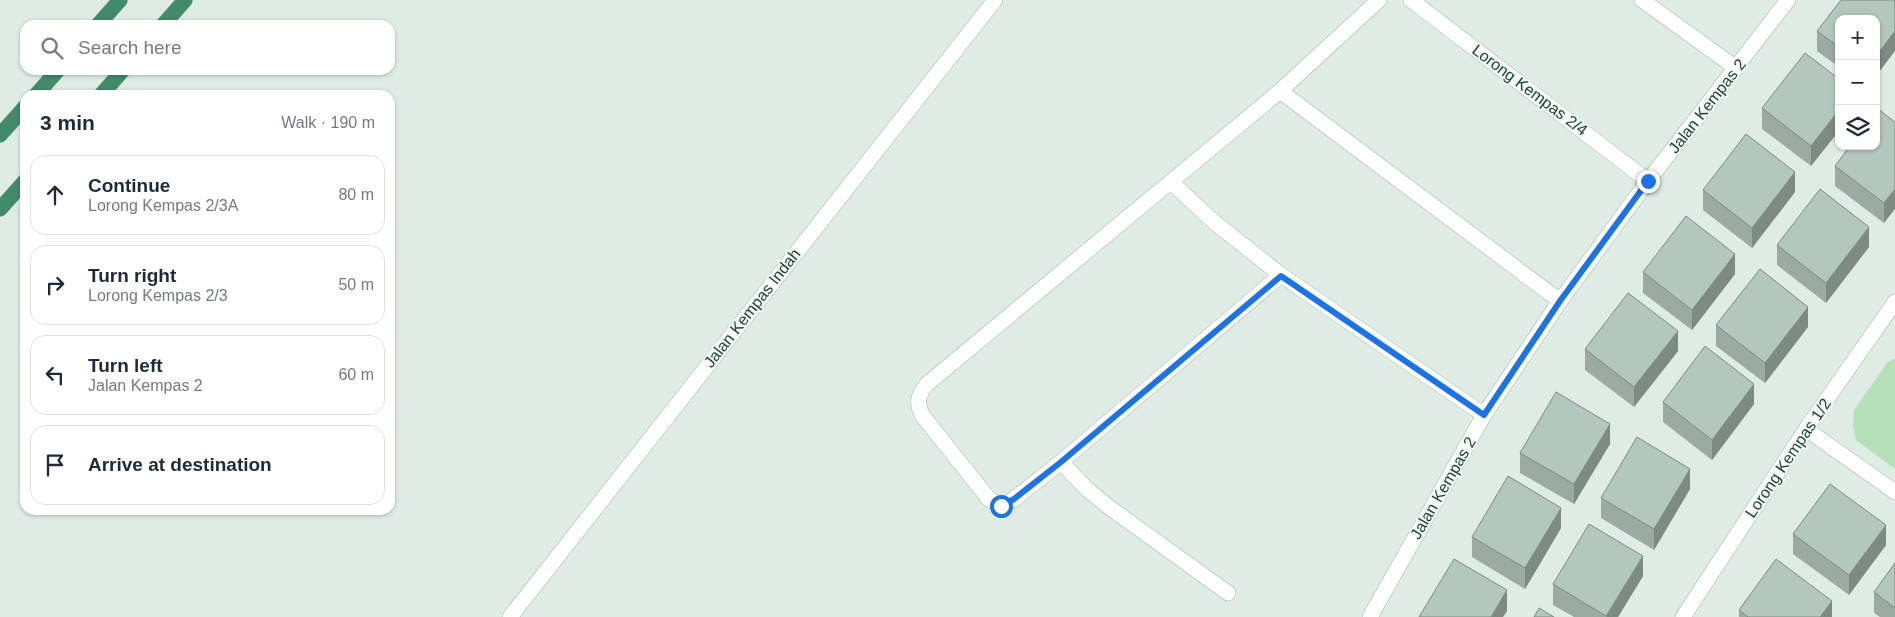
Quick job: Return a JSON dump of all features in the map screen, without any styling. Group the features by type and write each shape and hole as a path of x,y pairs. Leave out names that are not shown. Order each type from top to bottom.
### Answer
{"highway":[{"path":"102,20 120,0"},
{"path":"167,20 185,0"},
{"path":"40,90 54,75"},
{"path":"105,90 119,75"},
{"path":"0,135 20,113"},
{"path":"0,209 20,187"}],"street":[{"name":"Jalan Kempas Indah","path":"510,617 995,0"},
{"path":"1281,276 1061,462 1014,499 1001,506 989,499 922,415 918,407 918,399 927,384 1280,91 1379,0"},
{"name":"Lorong Kempas 2/4","path":"1411,0 1648,181"},
{"path":"1642,0 1736,68"},
{"name":"Jalan Kempas 2","path":"1370,617 1484,415 1560,301 1648,181 1788,0"},
{"path":"1280,91 1560,301"},
{"path":"1171,182 1214,222 1281,276 1484,415"},
{"name":"Lorong Kempas 1/2","path":"1684,617 1806,429 1895,302"},
{"path":"1806,429 1895,492"},
{"path":"1061,462 1087,489 1110,508 1228,593"}],"green space":[{"path":"1895,358 1895,469 1856,440 1853,426 1854,410 1887,363"}],"building":[{"path":"1841,0 1895,1 1895,31 1880,51 1880,15 1835,15 1835,44 1817,31"},
{"path":"1805,53 1835,76 1835,115 1811,146 1762,108"},
{"path":"1880,111 1895,122 1895,189 1884,203 1835,166 1847,150 1880,150"},
{"path":"1746,134 1795,172 1752,228 1703,190"},
{"path":"1820,189 1869,227 1826,283 1777,245"},
{"path":"1686,216 1735,254 1692,310 1643,272"},
{"path":"1760,269 1808,307 1765,363 1716,325"},
{"path":"1628,293 1678,331 1634,387 1585,349"},
{"path":"1705,346 1754,384 1712,440 1663,402"},
{"path":"1556,392 1610,424 1574,484 1520,453"},
{"path":"1637,437 1690,469 1654,529 1601,498"},
{"path":"1508,476 1561,508 1525,568 1472,537"},
{"path":"1830,484 1886,525 1849,575 1793,534"},
{"path":"1589,524 1643,556 1606,616 1553,584"},
{"path":"1454,559 1507,590 1491,617 1419,617"},
{"path":"1776,559 1832,601 1820,617 1748,617 1739,610"},
{"path":"1895,563 1895,608 1874,592"},
{"path":"1539,608 1554,617 1534,617"}],"route":[{"path":"1001,506 1008,504 1061,462 1281,276 1484,415 1560,301 1648,181"}]}
